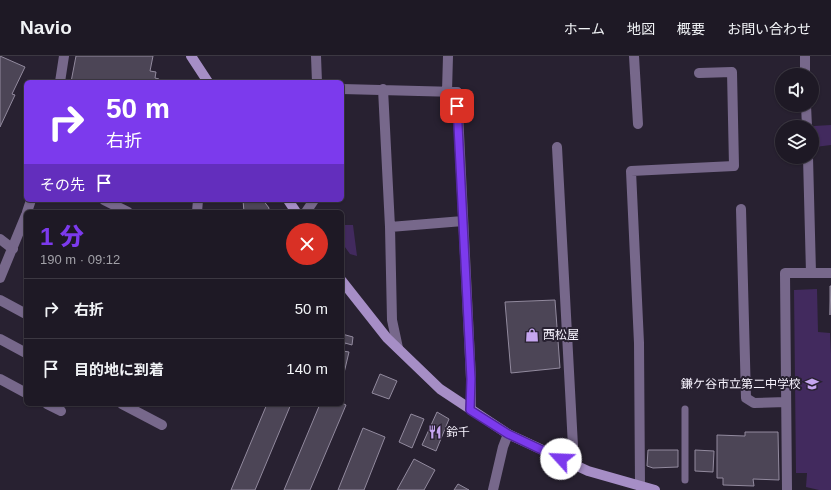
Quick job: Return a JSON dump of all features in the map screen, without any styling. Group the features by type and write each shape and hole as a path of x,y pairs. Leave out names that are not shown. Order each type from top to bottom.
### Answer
{"street":[{"path":"60,80 64,56"},
{"path":"191,56 207,80"},
{"path":"316,56 317,80"},
{"path":"448,56 448,91"},
{"path":"634,56 638,124"},
{"path":"805,56 805,68"},
{"path":"640,486 639,343 631,171 734,166 732,72 699,73"},
{"path":"344,89 457,92 462,221 471,379 470,410"},
{"path":"383,89 390,227 392,320 398,348"},
{"path":"557,147 574,465"},
{"path":"808,164 811,273"},
{"path":"108,202 124,210"},
{"path":"741,209 746,398 754,403 786,402"},
{"path":"390,227 462,221"},
{"path":"0,278 24,224"},
{"path":"0,239 13,248"},
{"path":"787,490 784,273 831,273"},
{"path":"344,284 387,338 440,390 470,410 508,434 574,465 588,471 654,490"},
{"path":"0,300 24,313"},
{"path":"0,339 24,352"},
{"path":"0,379 24,392"},
{"path":"51,406 60,411"},
{"path":"126,406 162,426"},
{"path":"493,490 503,447 508,434"}],"lane":[{"path":"685,409 685,480"}],"shaded area":[{"path":"831,125 831,145 819,146 819,126"},
{"path":"344,225 353,225 357,256 350,254 344,246"},
{"name":"鎌ケ谷市立第二中学校","path":"817,289 818,332 830,333 831,490 819,490 806,487 807,473 796,473 794,290"}],"building":[{"path":"0,56 25,67 12,94 15,95 0,127"},
{"path":"76,56 153,56 150,71 156,72 155,78 159,79 159,80 71,80"},
{"path":"243,202 264,202 269,208 268,210 244,210"},
{"path":"830,286 831,286 830,315"},
{"path":"555,300 560,368 511,373 505,302"},
{"path":"344,335 353,337 352,345 345,343 344,347"},
{"path":"344,351 349,352 344,373"},
{"path":"380,374 397,381 389,399 372,393"},
{"path":"346,405 310,490 284,490 319,406"},
{"path":"266,406 290,406 255,490 231,490"},
{"path":"437,412 449,419 436,451 422,445"},
{"path":"411,414 424,419 412,448 399,442"},
{"path":"363,428 385,437 364,490 338,490"},
{"path":"745,432 778,432 779,480 753,479 754,486 723,485 723,478 717,478 717,435 745,436"},
{"path":"648,450 678,450 678,467 653,468 647,466"},
{"path":"695,450 714,451 713,472 695,471"},
{"path":"414,459 435,470 424,490 397,490"},
{"path":"458,484 469,490 454,490"}],"place":[{"name":"西松屋","path":"532,335"},
{"name":"鎌ケ谷市立第二中学校","path":"812,384"},
{"name":"鈴千","path":"435,432"}],"route":[{"path":"457,106 471,379 470,410 508,434 561,459"}]}
